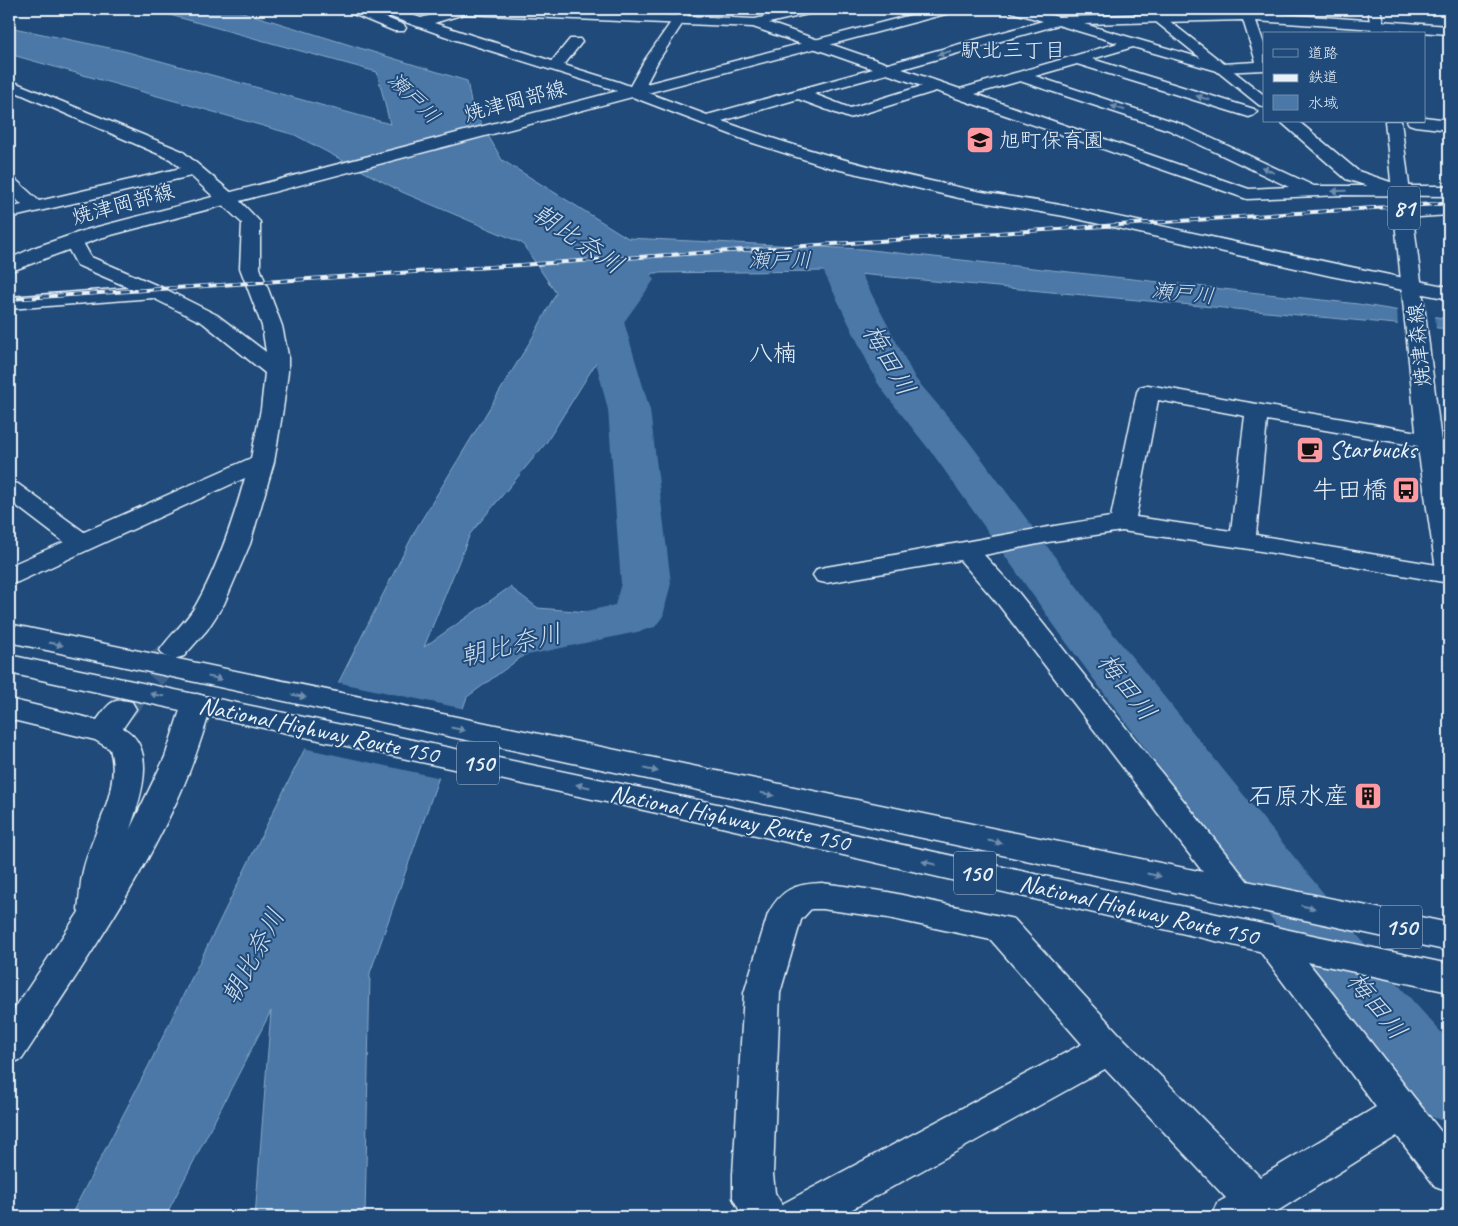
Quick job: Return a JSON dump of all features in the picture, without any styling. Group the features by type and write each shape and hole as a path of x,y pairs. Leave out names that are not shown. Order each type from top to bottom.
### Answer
{"main road":[{"path":"353,9 385,23 469,50 503,59 555,67"},
{"path":"382,9 555,67 626,95 824,160 896,179 976,196 1064,211 1311,265 1413,290 1449,292"},
{"path":"420,23 464,9 682,14 755,24 1247,194 1312,191 1449,191"},
{"path":"755,24 812,9"},
{"name":"焼津岡部線","path":"9,266 73,241 948,9"},
{"path":"1016,9 1222,68 1263,65"},
{"path":"1374,9 1378,30"},
{"path":"1247,12 1263,62"},
{"path":"706,120 1058,21 1151,13 1247,12 1378,30 1449,30"},
{"path":"1151,13 1263,101"},
{"path":"626,95 682,14"},
{"path":"555,67 575,42"},
{"path":"960,94 1132,43"},
{"path":"1077,59 1257,110"},
{"path":"1019,76 1174,127 1312,191"},
{"path":"9,84 176,155 232,198 251,222 250,268 272,326 277,356 272,409 262,462 252,499 236,544 210,604 197,624 174,650"},
{"path":"799,94 849,113 937,86"},
{"path":"9,95 25,92"},
{"path":"1221,118 1257,110"},
{"path":"1146,132 1202,121"},
{"path":"1289,122 1352,175 1402,192"},
{"name":"焼津森線","path":"1393,122 1449,568"},
{"path":"1426,122 1449,124"},
{"path":"1099,142 1127,136"},
{"path":"9,212 195,170"},
{"path":"9,183 34,207"},
{"path":"1405,214 1449,210"},
{"path":"73,241 84,261 156,292 210,319 228,330 276,372"},
{"path":"1413,290 1449,283"},
{"path":"9,303 156,292"},
{"path":"1122,523 1148,392 1257,411 1433,431"},
{"path":"1243,540 1257,411"},
{"path":"9,576 262,462"},
{"path":"9,489 81,542"},
{"path":"826,575 966,551 1048,534 1122,523 1449,568"},
{"path":"966,551 1008,598 1250,895"},
{"name":"National Highway Route 150","path":"9,633 245,699 718,800 1250,895 1449,937"},
{"name":"National Highway Route 150","path":"9,664 197,704 245,699"},
{"path":"9,1048 94,918 156,812 180,757 197,704"},
{"path":"9,709 112,720 115,736 125,746 129,758 122,802 101,870 94,918"},
{"name":"National Highway Route 150","path":"718,800 1285,943 1449,978"},
{"path":"767,1217 754,1198 752,1174 762,993 785,914 802,896 822,896 888,905 1002,928 1110,1048 1244,1209 1402,1112"},
{"path":"1285,943 1402,1112 1449,1173"},
{"path":"799,1217 1110,1048"}],"water":[{"name":"瀬戸川","path":"148,9 233,9 467,81 472,107 502,160 628,238 862,249 1358,304 1449,319 1449,329 826,271 652,273 546,443 470,534 424,647 510,587 538,608 637,616 553,634 467,697 370,973 365,1217 255,1217 271,1011 165,1217 70,1217 149,1065 274,810 416,529 534,335 556,293 522,243 402,192 295,135 9,54 9,27 124,51 390,124 377,72"}],"pier":[{"path":"1397,308 1435,314 1436,331 1398,327"},
{"path":"336,682 465,709 441,778 303,748"}],"waterway":[{"name":"梅田川","path":"836,260 897,382 951,448 1084,631 1369,998 1449,1092"},
{"name":"朝比奈川","path":"486,648 637,616 646,583 629,410 605,322 636,280"}],"tunnel":[{"path":"121,709 174,650"}],"railway":[{"path":"9,299 1449,203"}],"place":[{"name":"旭町保育園","path":"980,140"},
{"name":"Starbucks","path":"1310,450"},
{"name":"牛田橋","path":"1406,490"},
{"name":"石原水産","path":"1368,796"}],"district":[{"name":"駅北三丁目","path":"1013,50"},
{"name":"八楠","path":"773,353"}]}
